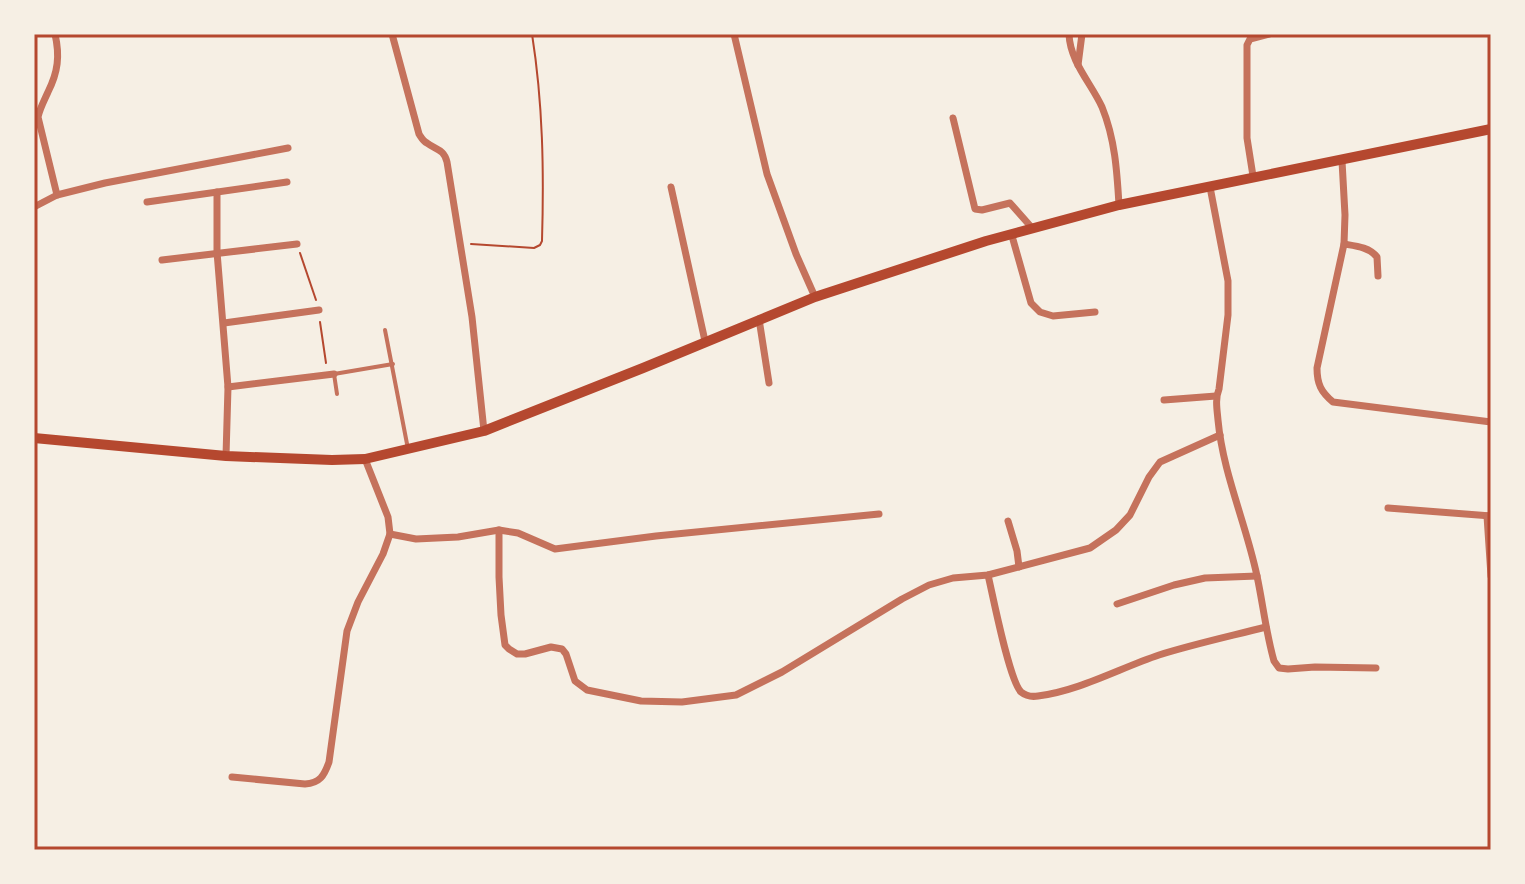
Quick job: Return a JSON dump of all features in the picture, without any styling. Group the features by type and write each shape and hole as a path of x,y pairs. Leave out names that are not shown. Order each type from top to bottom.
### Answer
{"main road":[{"path":"34,438 226,456 365,459 484,431 815,297 986,241 1119,205 1491,129"}],"street":[{"path":"55,34 58,67 38,117 57,195"},
{"path":"392,34 419,134 445,155 472,317 484,431"},
{"path":"734,34 767,174 815,297"},
{"path":"1069,34 1072,54 1101,105 1111,133 1119,205"},
{"path":"1078,65 1082,34"},
{"path":"1253,176 1247,138 1247,45 1250,39 1269,34"},
{"path":"953,118 975,209 1010,203 1033,229"},
{"path":"34,207 57,195 105,183 288,148"},
{"path":"1342,161 1344,244 1317,368 1322,393 1333,402 1491,422"},
{"path":"147,202 287,182"},
{"path":"671,187 705,341"},
{"path":"1210,187 1228,281 1228,315 1216,396 1220,435 1229,482 1257,576 1274,661 1279,668 1376,668"},
{"path":"217,192 217,252 228,387 226,456"},
{"path":"1012,236 1031,303 1040,312 1053,316 1095,312"},
{"path":"162,260 297,244"},
{"path":"1344,244 1373,252 1377,257 1378,276"},
{"path":"224,323 319,310"},
{"path":"759,319 769,383"},
{"path":"228,387 331,374"},
{"path":"1164,400 1216,396"},
{"path":"499,530 499,577 505,645 517,654 551,647 562,649 579,686 641,701 682,702 736,695 782,672 929,585 953,578 988,575 1090,548 1116,530 1130,515 1160,462 1220,435"},
{"path":"232,777 305,784 315,783 324,776 329,762 347,631 390,534 388,517 365,459"},
{"path":"1388,508 1489,516 1491,576"},
{"path":"390,534 416,539 458,537 499,530 518,533 555,549 879,514"},
{"path":"1008,521 1019,567"},
{"path":"988,575 1011,670 1019,690 1026,696 1036,697 1064,690 1159,655 1266,627"},
{"path":"1117,604 1205,578 1257,576"}],"lane":[{"path":"385,330 408,449"},
{"path":"337,394 331,374 393,364"}],"path":[{"path":"459,244 534,248 542,241 544,169 541,108 532,34"},
{"path":"297,244 319,310 331,374"}]}
